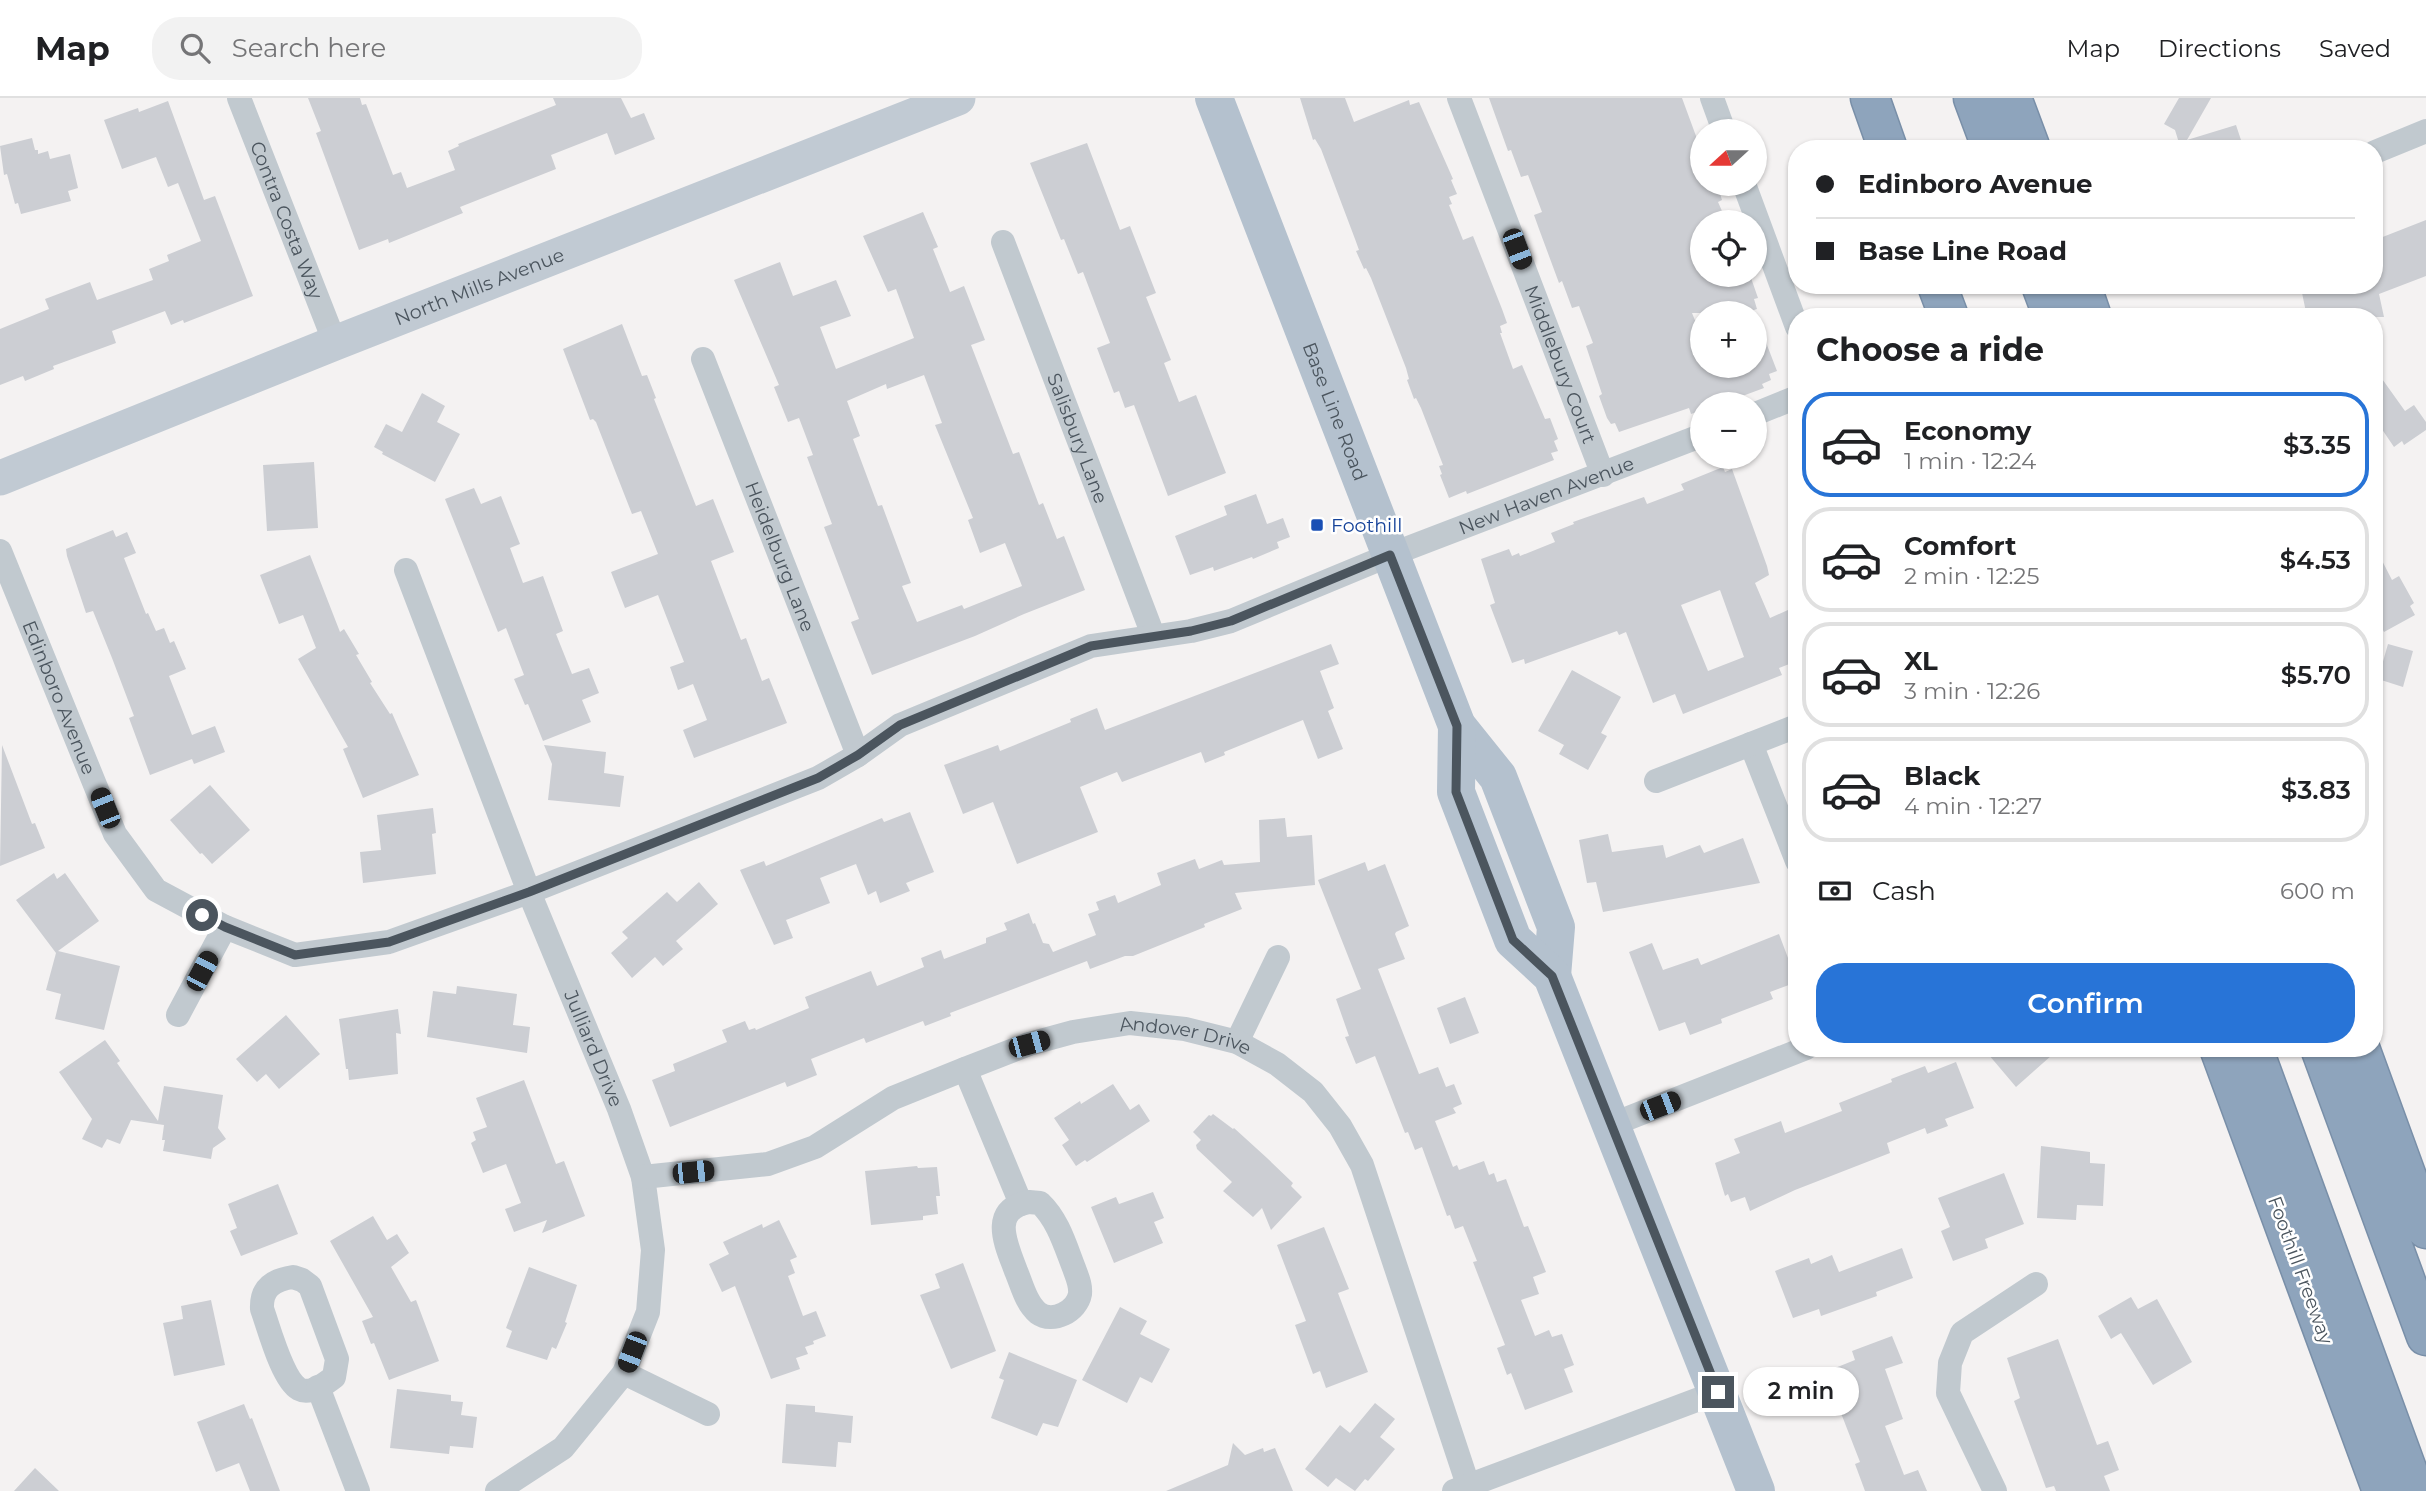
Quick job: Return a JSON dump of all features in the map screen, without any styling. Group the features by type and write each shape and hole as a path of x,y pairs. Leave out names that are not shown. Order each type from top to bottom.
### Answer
{"highway":[{"path":"1870,98 1885,140"},
{"path":"1973,98 1989,140"},
{"path":"2012,98 2028,140"},
{"name":"Foothill Freeway","path":"2222,1057 2382,1491"},
{"path":"2256,1057 2415,1491"},
{"path":"2323,1057 2426,1336"},
{"path":"2363,1057 2426,1229"}],"main road":[{"name":"North Mills Avenue","path":"0,478 958,98"},
{"name":"Base Line Road","path":"1214,98 1457,726 1498,778 1556,927 1552,976 1756,1491"}],"street":[{"name":"Contra Costa Way","path":"239,98 335,343"},
{"name":"Middlebury Court","path":"1459,98 1604,475"},
{"path":"1712,98 1720,119"},
{"path":"2383,149 2426,131"},
{"path":"1748,196 1790,308"},
{"name":"Salisbury Lane","path":"1003,242 1153,635"},
{"name":"Heidelburg Lane","path":"703,359 858,755"},
{"path":"1767,409 1788,401"},
{"name":"New Haven Avenue","path":"1390,555 1690,440"},
{"name":"Edinboro Avenue","path":"0,551 115,834 156,890 225,927 295,955 389,942 529,892 818,778 858,755 900,725 1091,646 1191,631 1231,621 1390,555"},
{"name":"Julliard Drive","path":"406,570 529,892 619,1109 643,1177 653,1250 648,1312 624,1373 563,1448 497,1491"},
{"path":"1656,781 1788,730"},
{"path":"1751,744 1788,837"},
{"path":"178,1015 225,927"},
{"path":"1237,1042 1278,957"},
{"name":"Andover Drive","path":"643,1177 768,1164 815,1147 893,1098 1029,1044 1073,1032 1130,1023 1185,1030 1237,1042 1278,1064 1313,1092 1340,1126 1362,1165 1464,1489"},
{"path":"1611,1125 1788,1055"},
{"path":"965,1069 1021,1203"},
{"path":"1995,1491 1948,1392 1950,1363 1962,1332 2036,1284"},
{"path":"624,1373 708,1414"},
{"path":"318,1387 358,1491"},
{"path":"1464,1489 1718,1392"}],"building":[{"path":"308,98 360,98 362,105 366,104 393,175 401,172 407,188 455,170 448,151 459,146 458,144 556,105 553,98 621,98 631,118 644,113 655,139 615,155 607,133 551,155 556,169 460,207 463,213 389,243 388,239 359,250 316,133 321,131"},
{"path":"1300,98 1345,98 1354,122 1409,100 1410,105 1419,102 1453,179 1451,180 1457,194 1449,197 1452,204 1449,205 1463,240 1473,236 1507,323 1500,326 1500,333 1513,369 1522,365 1545,419 1550,418 1558,439 1554,441 1558,451 1551,453 1554,460 1467,494 1466,491 1449,498 1440,475 1439,466 1443,465 1421,408 1416,398 1414,399 1406,368 1371,278 1356,251 1359,250 1355,239 1321,149 1315,139 1313,140"},
{"path":"1489,98 1682,98 1690,120 1690,196 1721,196 1722,200 1718,202 1722,210 1690,210 1690,287 1754,287 1758,298 1755,301 1690,301 1690,378 1767,378 1767,345 1777,371 1769,374 1771,380 1762,384 1764,388 1753,392 1690,392 1690,411 1689,408 1619,432 1615,423 1611,424 1607,418 1599,396 1602,394 1586,346 1593,343 1579,306 1572,308 1562,281 1559,283 1534,215 1542,212 1528,175 1521,177 1511,150 1508,151"},
{"path":"2179,98 2211,98 2187,140 2178,140 2175,130 2164,124"},
{"path":"168,101 204,200 215,196 253,296 184,323 183,320 171,325 165,311 112,331 116,343 53,366 54,369 25,381 23,376 0,385 0,329 49,309 45,299 90,282 97,300 153,280 149,269 169,261 167,255 201,241 178,183 168,187 156,157 122,169 104,120 138,108 139,112"},
{"path":"2236,125 2241,140 2187,140"},
{"path":"32,138 38,154 48,151 50,159 70,154 78,188 68,191 71,201 21,214 18,203 15,204 7,174 4,175 0,146"},
{"path":"1087,143 1120,230 1130,226 1156,293 1146,297 1171,360 1164,363 1179,402 1196,395 1226,473 1168,496 1134,405 1125,408 1119,391 1114,393 1097,348 1110,343 1083,272 1078,274 1064,239 1061,240 1030,163"},
{"path":"923,212 938,247 933,249 950,292 964,286 985,340 971,345 1013,454 1019,452 1039,505 1043,503 1057,539 1064,536 1085,590 872,675 851,622 859,619 824,527 832,524 807,457 813,455 799,418 788,422 774,387 779,385 734,280 780,262 793,296 836,280 851,316 820,327 836,369 914,338 896,289 888,292 863,236","holes":["924,375 942,423 935,425 973,518 968,520 980,553 1005,543 1022,586 964,609 962,605 917,622 902,586 911,583 882,505 878,506 853,439 860,436 847,401 886,384 887,389"]},
{"path":"2426,220 2426,276 2383,292 2383,237"},
{"path":"2302,294 2379,294 2382,308 2305,308"},
{"path":"622,324 642,376 647,375 696,506 713,499 734,552 711,561 741,640 746,638 762,681 769,678 787,723 694,758 683,730 707,720 693,684 678,690 670,667 684,662 658,595 625,608 611,572 658,554 641,511 632,514 596,422 590,420 563,349"},
{"path":"2383,380 2405,411 2414,405 2426,422 2426,430 2404,445 2402,441 2394,447 2383,431"},
{"path":"422,393 445,406 437,422 460,434 435,482 374,447 386,424 402,432"},
{"path":"314,462 318,528 267,531 263,465"},
{"path":"1718,469 1724,469 1725,472 1732,469 1769,575 1755,583 1770,618 1788,610 1788,664 1779,668 1782,675 1683,714 1675,694 1653,703 1626,632 1619,635 1617,631 1525,664 1524,659 1512,663 1490,605 1495,603 1481,559 1509,549 1512,556 1519,553 1520,556 1555,542 1551,533 1574,524 1573,522 1644,497 1647,504 1684,490 1681,484","holes":["1720,590 1744,657 1708,671 1681,605"]},
{"path":"474,488 481,504 501,496 520,544 510,548 523,583 543,576 563,631 556,634 572,674 589,668 599,693 582,700 591,722 543,741 514,679 524,675 506,628 498,632 445,499"},
{"path":"1256,494 1267,524 1283,518 1290,537 1277,542 1279,548 1253,559 1252,557 1214,571 1213,567 1190,575 1175,536 1227,515 1224,506"},
{"path":"113,530 116,537 127,532 136,553 124,558 146,614 148,613 156,631 164,628 170,643 174,641 186,669 169,676 192,735 215,726 225,752 194,764 192,759 150,775 129,718 134,716 93,611 86,613 67,556 66,549"},
{"path":"310,555 340,632 344,629 359,654 356,655 372,682 370,683 390,714 392,713 419,775 363,798 343,749 348,747 298,659 316,648 303,615 279,624 260,575"},
{"path":"2383,563 2392,580 2399,576 2414,603 2410,606 2415,615 2384,632"},
{"path":"1331,644 1339,664 1320,671 1334,708 1328,711 1343,749 1318,759 1303,720 1224,752 1225,755 1205,763 1201,752 1122,782 1117,772 1080,787 1098,832 1017,864 993,802 963,814 944,765 998,745 1000,751 1071,722 1070,719 1097,708 1105,730"},
{"path":"2388,644 2413,651 2403,687 2383,681 2383,662"},
{"path":"1572,670 1621,697 1601,733 1607,736 1588,770 1559,754 1564,745 1538,731"},
{"path":"2,745 32,824 35,823 45,848 0,866"},
{"path":"544,745 606,752 604,773 624,776 620,807 548,800 552,764"},
{"path":"210,785 250,830 212,864 170,820"},
{"path":"433,808 436,833 432,834 436,874 363,883 360,852 381,850 377,815"},
{"path":"910,812 934,872 906,883 910,891 880,903 876,891 868,895 856,864 820,878 830,903 786,920 793,938 774,945 740,870 764,861 766,866 882,818 884,822"},
{"path":"1285,818 1287,837 1312,835 1315,885 1235,893 1242,909 1204,924 1205,927 1133,956 1125,956 1090,969 1087,961 950,1013 951,1016 925,1026 923,1021 866,1043 864,1038 811,1059 817,1075 787,1087 785,1082 670,1127 652,1080 675,1071 673,1064 727,1042 722,1030 745,1021 749,1030 756,1030 809,1008 805,997 871,971 877,986 924,967 921,958 941,950 944,959 986,943 986,938 1007,930 1004,923 1029,913 1043,943 1049,944 1053,952 1096,935 1088,914 1099,910 1096,902 1115,895 1118,903 1161,885 1157,873 1195,859 1199,869 1222,860 1224,865 1260,862 1259,820"},
{"path":"1608,834 1612,852 1663,845 1666,858 1700,845 1704,853 1743,838 1760,883 1603,912 1596,882 1587,883 1579,840"},
{"path":"1365,862 1368,871 1385,864 1409,926 1395,934 1405,959 1378,969 1419,1074 1438,1067 1446,1087 1454,1084 1462,1104 1453,1108 1456,1113 1435,1121 1453,1167 1457,1165 1459,1170 1484,1161 1489,1175 1494,1173 1497,1182 1506,1179 1524,1227 1528,1226 1546,1272 1533,1277 1539,1294 1521,1300 1535,1336 1549,1330 1552,1337 1562,1334 1574,1365 1564,1369 1573,1392 1525,1410 1511,1373 1507,1375 1497,1348 1505,1345 1473,1262 1477,1261 1463,1226 1455,1229 1450,1215 1447,1216 1422,1147 1415,1150 1408,1132 1405,1133 1375,1056 1356,1064 1345,1037 1349,1036 1336,999 1361,989 1318,880"},
{"path":"54,873 57,879 65,873 99,921 58,951 120,966 104,1030 55,1019 61,994 46,990 56,953 16,900"},
{"path":"699,882 718,904 676,941 683,949 663,966 655,957 632,978 611,953 628,938 622,932 667,892 677,902"},
{"path":"1779,934 1788,958 1788,985 1770,992 1773,999 1721,1019 1722,1023 1690,1035 1685,1022 1659,1031 1629,952 1652,943 1663,970 1698,958 1701,965"},
{"path":"457,986 517,994 513,1025 530,1027 527,1053 427,1037 433,991 456,994"},
{"path":"1465,997 1479,1033 1450,1044 1437,1008"},
{"path":"398,1009 401,1034 396,1033 398,1074 349,1080 339,1019"},
{"path":"286,1015 320,1054 279,1089 266,1074 257,1082 236,1059"},
{"path":"105,1040 120,1061 117,1063 158,1121 164,1086 223,1095 218,1128 226,1139 213,1148 211,1159 163,1151 164,1125 131,1120 120,1144 107,1139 102,1148 82,1139 92,1119 59,1072"},
{"path":"1991,1057 2050,1057 2016,1087"},
{"path":"1956,1062 1974,1108 1945,1119 1948,1126 1927,1134 1925,1128 1887,1143 1890,1153 1795,1190 1750,1211 1745,1197 1731,1202 1728,1194 1725,1196 1715,1163 1740,1153 1734,1139 1781,1121 1785,1133 1842,1111 1839,1103 1892,1082 1891,1079 1925,1066 1928,1073"},
{"path":"524,1080 556,1164 564,1161 585,1216 542,1233 547,1220 514,1232 505,1209 521,1203 506,1164 483,1173 471,1143 476,1140 473,1132 487,1127 476,1098"},
{"path":"1113,1084 1130,1110 1139,1104 1150,1121 1087,1162 1085,1160 1076,1166 1062,1145 1069,1140 1054,1118"},
{"path":"1213,1114 1234,1128 1267,1158 1293,1183 1291,1186 1302,1197 1271,1230 1262,1208 1253,1217 1223,1191 1232,1182 1197,1149 1196,1145 1201,1140 1193,1132"},
{"path":"2041,1146 2090,1152 2090,1163 2105,1164 2103,1206 2077,1205 2076,1220 2037,1218"},
{"path":"917,1166 937,1167 940,1196 936,1196 938,1214 923,1216 923,1220 871,1225 865,1171"},
{"path":"2004,1173 2024,1224 1985,1239 1988,1248 1953,1261 1941,1231 1950,1227 1938,1198"},
{"path":"278,1184 298,1234 241,1256 230,1231 237,1228 228,1204"},
{"path":"1153,1192 1164,1218 1154,1222 1163,1243 1114,1263 1091,1207 1116,1197 1119,1204"},
{"path":"373,1216 387,1240 397,1234 409,1253 391,1267 411,1302 416,1300 439,1361 389,1380 362,1321 373,1317 330,1241"},
{"path":"779,1220 797,1257 790,1260 795,1273 788,1276 803,1316 816,1311 826,1336 805,1347 808,1354 796,1358 800,1369 771,1379 735,1286 722,1292 709,1264 729,1254 723,1242 762,1224 763,1228"},
{"path":"1324,1227 1349,1289 1338,1293 1368,1372 1326,1388 1320,1371 1313,1374 1295,1325 1306,1321 1277,1245"},
{"path":"1902,1248 1913,1278 1876,1292 1877,1296 1821,1316 1819,1309 1793,1318 1775,1271 1809,1258 1811,1264 1832,1255 1839,1272"},
{"path":"963,1263 996,1351 951,1369 920,1295 940,1288 935,1274"},
{"path":"529,1267 577,1285 565,1322 567,1323 556,1349 552,1347 547,1360 506,1347 512,1331 506,1328"},
{"path":"2131,1297 2138,1309 2157,1299 2192,1362 2153,1385 2121,1333 2111,1339 2098,1316"},
{"path":"211,1300 225,1365 174,1376 163,1323 183,1319 181,1306"},
{"path":"1120,1307 1147,1321 1140,1334 1170,1349 1152,1383 1140,1377 1127,1403 1082,1380"},
{"path":"1892,1336 1903,1363 1885,1369 1903,1419 1885,1426 1904,1475 1918,1470 1927,1491 1865,1491 1855,1464 1860,1462 1825,1372 1855,1360 1852,1351"},
{"path":"2058,1339 2097,1445 2108,1441 2119,1470 2104,1476 2110,1491 2056,1491 2054,1486 2046,1488 2014,1401 2020,1398 2007,1358"},
{"path":"1009,1352 1077,1380 1058,1427 1043,1423 1037,1436 991,1418 1004,1380 999,1378"},
{"path":"397,1389 451,1395 451,1401 463,1402 461,1415 477,1417 473,1448 450,1446 449,1454 390,1448"},
{"path":"1375,1403 1395,1419 1380,1437 1395,1449 1368,1481 1365,1479 1355,1491 1336,1478 1328,1487 1305,1469 1340,1425 1350,1433"},
{"path":"244,1404 280,1491 250,1491 239,1463 216,1472 197,1422"},
{"path":"786,1404 815,1406 815,1412 853,1416 851,1443 838,1442 836,1467 782,1463"},
{"path":"1233,1443 1245,1455 1263,1448 1264,1452 1275,1448 1293,1491 1166,1491 1228,1465"},
{"path":"35,1468 59,1491 14,1491"}],"place":[{"name":"Foothill","path":"1317,525"}],"route":[{"path":"202,915 295,955 389,942 529,892 818,778 858,755 900,725 1091,646 1191,631 1231,621 1390,555 1457,726 1456,792 1513,940 1552,976 1718,1392"}]}
